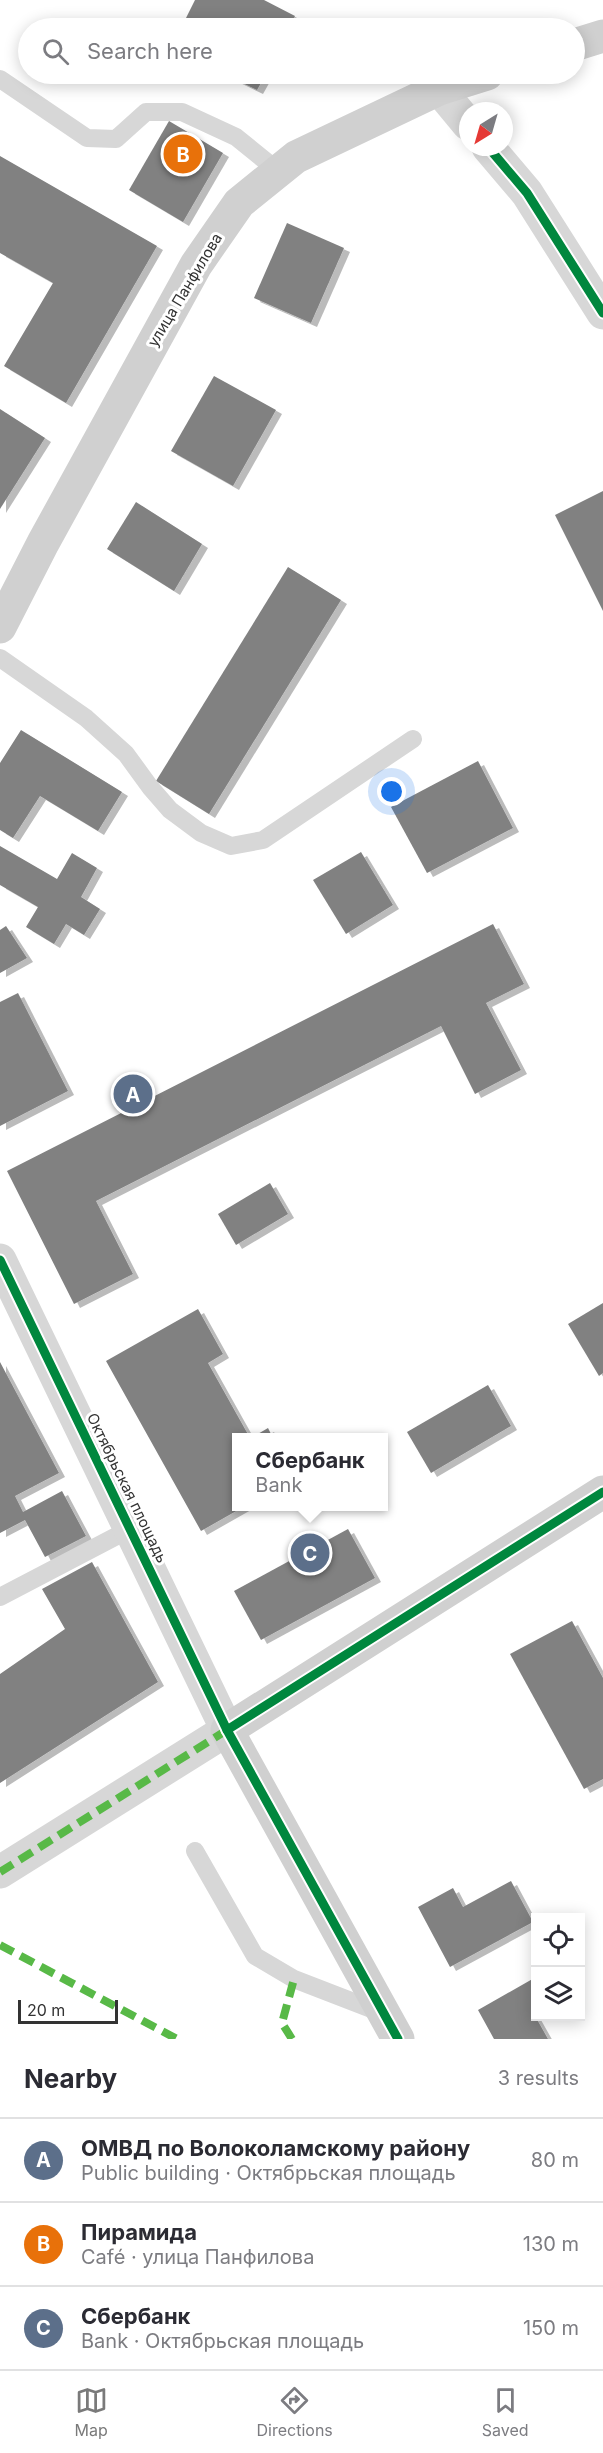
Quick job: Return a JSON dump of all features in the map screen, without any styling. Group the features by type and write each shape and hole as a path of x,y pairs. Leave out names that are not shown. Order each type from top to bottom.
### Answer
{"main road":[{"path":"585,42 603,36"},
{"name":"улица Панфилова","path":"0,627 43,543 196,265 239,203 296,157 439,89 455,84"},
{"path":"391,2026 227,1730 603,1492"}],"street":[{"path":"439,89 459,113"},
{"path":"496,156 527,192 603,313"},
{"name":"Октябрьская площадь","path":"0,1260 9,1301 130,1529 227,1730"},
{"path":"0,1872 227,1730"}],"lane":[{"path":"0,79 87,138 116,139 146,112 182,112 236,137 278,171"},
{"path":"0,658 86,718 110,739 126,754 170,810 201,833 231,846 263,840 413,739"},
{"path":"0,1597 130,1529"},
{"path":"195,1851 255,1956 294,1979 391,2026"}],"building":[{"path":"195,0 264,0 295,16 294,18 186,18"},
{"path":"245,84 260,84 257,90"},
{"path":"169,121 223,153 183,222 129,190"},
{"path":"0,156 157,246 66,403 4,366 53,283 0,253"},
{"path":"287,223 344,248 311,323 254,298"},
{"path":"214,376 276,410 233,486 171,451"},
{"path":"0,409 45,438 0,509"},
{"path":"603,491 603,611 555,515"},
{"path":"136,502 202,544 174,591 107,549"},
{"path":"288,567 341,600 209,814 156,781"},
{"path":"21,730 122,792 98,831 40,796 13,838 0,830 0,763"},
{"path":"478,761 513,828 427,873 391,807"},
{"path":"0,846 57,879 72,853 97,868 81,897 100,909 84,935 66,924 54,944 26,927 38,907 0,885"},
{"path":"361,852 393,905 346,934 313,880"},
{"path":"493,924 524,984 486,1003 521,1070 475,1094 441,1026 96,1201 133,1274 74,1304 7,1171"},
{"path":"6,926 27,958 0,973 0,930"},
{"path":"18,993 68,1091 0,1126 0,1002"},
{"path":"270,1183 288,1214 236,1245 218,1214"},
{"path":"603,1303 603,1373 599,1376 568,1324"},
{"path":"198,1309 223,1354 208,1363 247,1433 232,1433 232,1511 236,1511 201,1531 106,1361"},
{"path":"0,1362 59,1473 15,1496 23,1512 62,1491 86,1536 45,1557 25,1520 0,1533"},
{"path":"488,1385 511,1426 431,1473 407,1432"},
{"path":"268,1428 270,1433 260,1433"},
{"path":"348,1529 375,1578 261,1640 234,1591"},
{"path":"92,1562 158,1682 0,1783 0,1674 65,1629 42,1589"},
{"path":"572,1621 603,1678 603,1779 584,1789 510,1654"},
{"path":"511,1881 531,1918 531,1923 450,1967 418,1907 453,1888 463,1907"},
{"path":"531,1980 531,2021 538,2021 548,2039 494,2039 478,2010"}],"marked path":[{"path":"0,1872 227,1730"},
{"path":"0,1945 177,2039"},
{"path":"292,2039 282,2023 294,1979"}],"cycle path":[{"path":"496,156 527,193 603,313"},
{"path":"0,1260 227,1730 398,2039"},
{"path":"227,1730 603,1492"}],"place":[{"name":"Пирамида","path":"183,154"},
{"name":"ОМВД по Волоколамскому району","path":"133,1094"},
{"name":"Сбербанк","path":"310,1553"}]}
